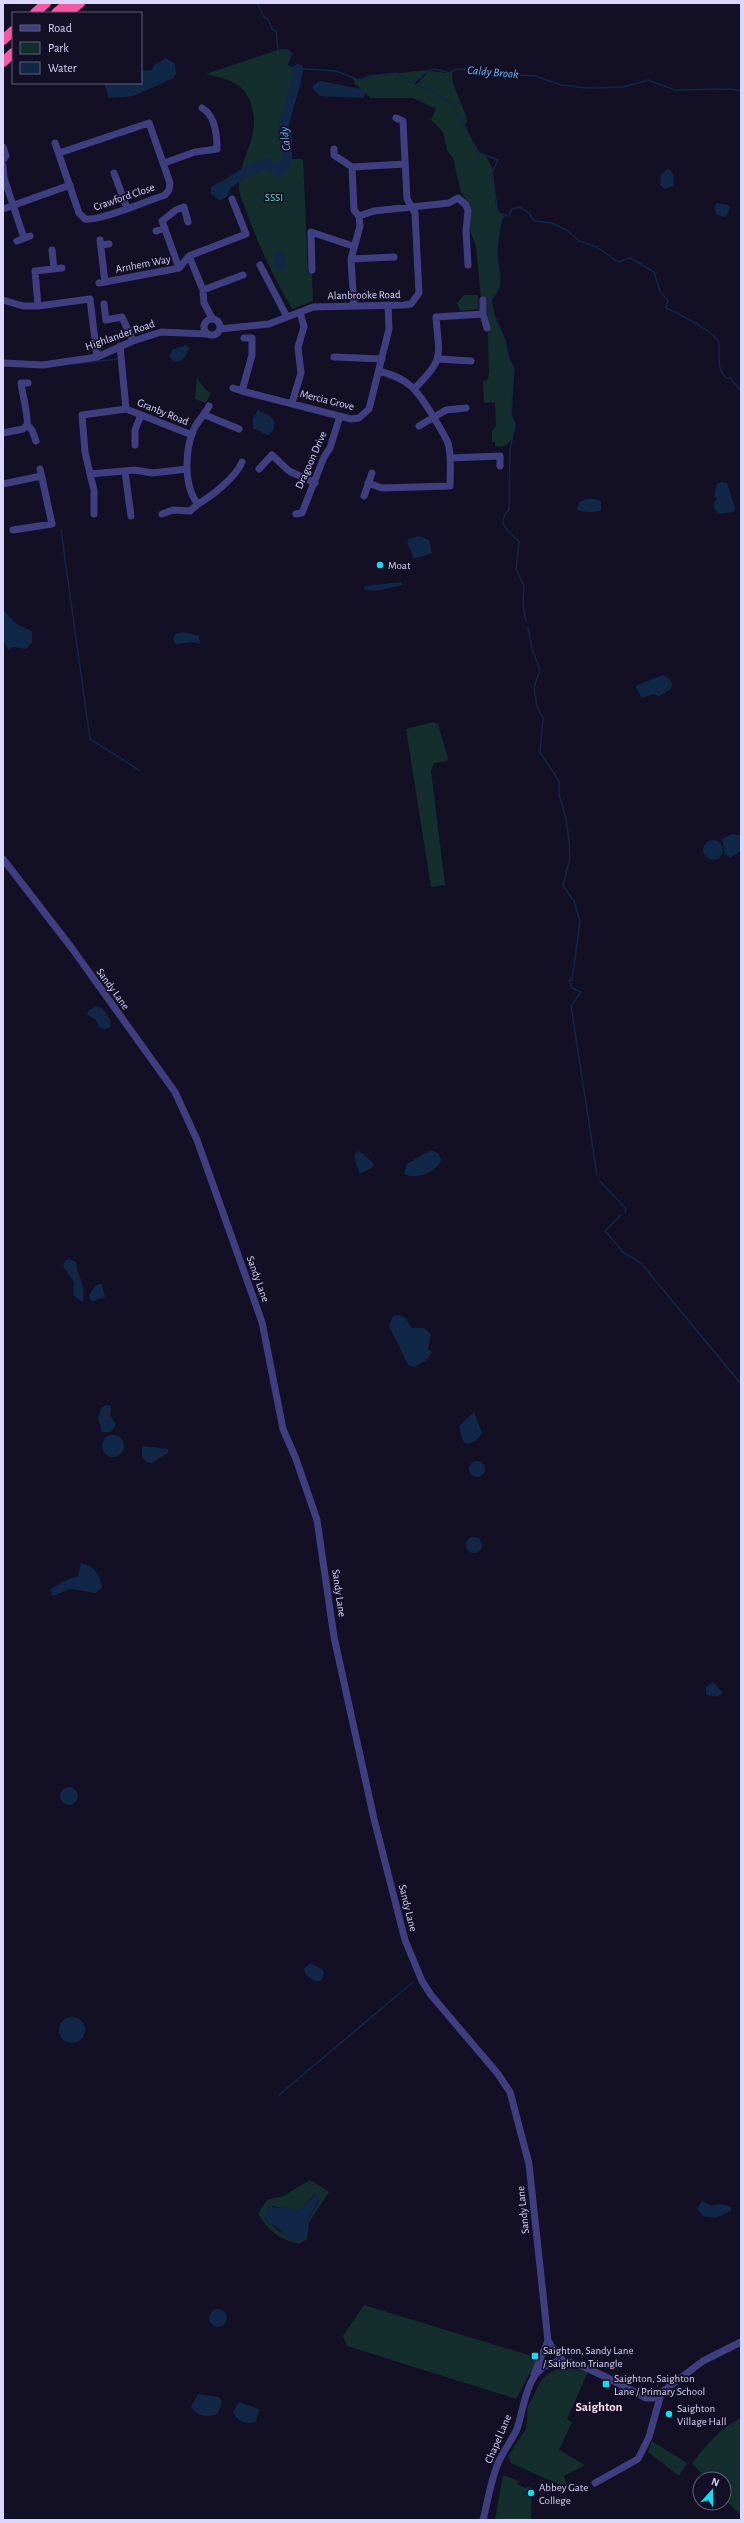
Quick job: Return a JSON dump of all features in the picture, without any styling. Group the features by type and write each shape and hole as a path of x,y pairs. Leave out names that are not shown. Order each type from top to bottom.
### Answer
{"highway":[{"path":"36,12 46,3"},
{"path":"57,12 68,3"},
{"path":"69,12 80,3"},
{"path":"3,40 12,32"},
{"path":"3,62 12,55"}],"street":[{"path":"164,163 195,152 219,150 215,130 207,109"},
{"name":"Crawford Close","path":"55,143 79,213 85,219 91,219 127,208 165,194 169,190 170,183 150,119 59,153"},
{"name":"Alanbrooke Road","path":"205,332 214,335 220,327 269,324 313,307 411,304 419,293 415,213 407,199 402,119"},
{"path":"3,147 6,156 3,160"},
{"path":"332,154 352,167 405,164"},
{"path":"3,166 4,178 24,238"},
{"path":"352,167 354,210 359,216 360,226 353,246 351,259 354,306"},
{"path":"114,173 127,208"},
{"path":"3,209 70,185"},
{"path":"359,216 374,211 411,206 449,204 458,198 466,206 468,211 470,249 468,265"},
{"path":"220,327 211,317 204,303 203,290 189,256 238,240 246,234 232,199"},
{"path":"179,268 162,220 176,210 184,207 188,222"},
{"path":"156,231 164,228"},
{"path":"312,270 308,230 353,246"},
{"name":"Arnhem Way","path":"109,244 101,242 102,283 179,268 189,256"},
{"path":"52,250 54,269"},
{"path":"351,259 394,257"},
{"path":"260,265 287,317"},
{"path":"38,306 32,271 62,268"},
{"path":"203,290 243,275"},
{"path":"3,300 23,306 38,306 89,295 97,357"},
{"path":"483,300 483,314 487,328"},
{"path":"104,304 106,320 122,317 132,341"},
{"name":"Mercia Grove","path":"233,388 351,419 359,418 366,414 379,371 389,329 388,305"},
{"path":"292,403 301,374 298,347 304,327 300,312"},
{"path":"415,388 432,371 439,359 432,318 448,313 483,314"},
{"path":"205,332 205,322 211,317"},
{"name":"Highlander Road","path":"3,363 43,365 97,357 132,341 161,332 205,332"},
{"path":"242,391 255,338 244,338"},
{"path":"102,507 94,511 94,490 78,415 126,409 120,346"},
{"path":"334,357 342,361 382,359"},
{"path":"439,359 467,363"},
{"path":"368,483 382,488 451,490 448,444 434,418 415,388 401,377 379,371"},
{"path":"22,383 27,425 32,430 36,441"},
{"name":"Granby Road","path":"198,504 187,469 187,453 192,435 209,406"},
{"path":"419,426 434,418 440,412 452,412 466,408"},
{"name":"Granby Road","path":"126,409 192,435"},
{"path":"136,442 141,415"},
{"path":"205,415 235,425"},
{"name":"Dragoon Drive","path":"302,513 324,457 330,448 340,416"},
{"path":"3,433 23,429 27,425"},
{"path":"259,469 274,453 289,471 315,483"},
{"path":"450,458 499,453 500,466"},
{"path":"162,514 173,510 190,511 238,471 242,462"},
{"path":"90,474 135,470 152,473 187,469"},
{"path":"125,472 131,516"},
{"path":"3,484 40,473 55,524 13,530"},
{"path":"364,496 372,473"},
{"name":"Sandy Lane","path":"3,859 71,947 175,1092 197,1140 262,1322 283,1429 296,1459 317,1520 334,1637 374,1819 405,1940 422,1981 431,1995 498,2074 510,2092 529,2164 548,2341"},
{"path":"548,2341 563,2361 582,2367 646,2398 662,2394 703,2361 741,2342"},
{"path":"533,2378 548,2341"},
{"name":"Chapel Lane","path":"483,2520 498,2462 516,2429 524,2397 533,2378 540,2370 563,2361"},
{"path":"595,2483 638,2459 649,2437 662,2394"}],"green space":[{"name":"SSSI","path":"278,50 288,50 292,54 287,65 298,69 283,130 287,135 287,159 303,159 308,272 312,273 313,301 292,309 273,274 240,196 239,178 254,126 250,101 243,89 238,85 226,79 206,74"},
{"path":"428,70 414,84 416,85 429,71 447,73 452,71 453,83 466,116 467,121 465,125 475,147 486,156 493,170 496,207 503,216 499,230 497,251 500,284 496,294 491,299 494,315 505,340 509,359 514,368 511,414 515,425 512,440 502,447 495,446 495,442 492,442 492,431 496,426 495,402 484,403 483,382 488,379 489,372 487,299 481,298 476,247 470,230 470,206 461,192 453,158 447,150 443,132 431,120 436,109 413,98 371,98 355,84 353,78 359,80 370,76"},
{"path":"464,295 478,295 479,309 460,311 457,303"},
{"path":"197,378 206,390 211,393 206,403 195,399"},
{"path":"433,722 438,724 448,758 447,761 434,763 431,771 445,885 431,887 406,729"},
{"path":"310,2180 329,2192 309,2222 307,2239 299,2244 280,2237 270,2229 258,2213 267,2200 283,2196","holes":["314,2194 319,2200 307,2223 307,2233 291,2240 266,2221 265,2218 273,2206 297,2211 304,2207"]},
{"path":"364,2305 538,2358 516,2399 347,2346 343,2336"},
{"path":"560,2368 570,2368 588,2372 567,2419 572,2422 559,2450 585,2465 564,2476 569,2489 511,2463 508,2456 526,2429 528,2406 542,2379"},
{"path":"739,2419 741,2420 741,2516 732,2506 732,2471 699,2471 692,2463 719,2433"},
{"path":"652,2441 687,2463 679,2476 648,2452"},
{"path":"503,2475 519,2481 517,2484 525,2488 529,2486 532,2488 531,2520 495,2520"}],"water":[{"path":"166,58 175,64 176,74 172,79 133,96 109,98 104,84 142,84 142,71 152,70 154,65"},
{"path":"320,81 362,89 365,92 364,98 320,96 313,89 313,85"},
{"path":"668,168 673,174 674,183 673,186 665,189 660,185 661,175"},
{"path":"221,181 231,188 227,197 220,200 211,194 211,187"},
{"path":"717,203 728,205 730,208 726,217 717,215 714,208"},
{"path":"278,251 285,253 286,259 284,268 278,270 273,260 275,253"},
{"path":"186,345 189,348 185,356 182,360 174,362 169,356 172,350"},
{"path":"258,410 270,416 275,422 273,431 268,435 253,428 253,418"},
{"path":"722,482 727,483 735,508 734,512 718,514 713,506 717,498 714,495 717,484"},
{"path":"590,498 601,501 601,510 589,512 577,509 579,502"},
{"path":"419,536 429,540 432,553 414,559 407,542 409,539"},
{"path":"402,582 402,585 383,590 373,591 364,589 365,586"},
{"path":"3,610 16,624 32,631 32,642 26,649 14,647 8,649 3,640"},
{"path":"183,632 199,636 200,644 193,642 175,644 173,638 176,634"},
{"path":"663,675 669,678 672,683 671,689 659,696 654,694 642,698 636,688 637,685"},
{"path":"732,834 741,836 741,851 731,857 725,855 722,839"},
{"path":"709,840 717,840 723,846 723,854 717,860 709,860 703,854 703,846"},
{"path":"98,1006 103,1009 111,1021 110,1027 105,1029 99,1027 97,1021 87,1014 89,1010"},
{"path":"431,1150 439,1154 441,1160 435,1169 420,1176 409,1176 404,1174 407,1164"},
{"path":"357,1151 364,1154 374,1164 373,1167 360,1174 354,1158"},
{"path":"69,1259 76,1262 84,1293 82,1302 73,1295 74,1282 63,1266 65,1261"},
{"path":"102,1284 105,1297 91,1302 89,1295 95,1286"},
{"path":"399,1315 406,1318 411,1328 424,1328 431,1334 428,1349 432,1352 428,1359 414,1367 408,1365 389,1326 393,1316"},
{"path":"107,1405 111,1406 110,1415 116,1425 111,1432 102,1432 98,1418 101,1408"},
{"path":"474,1412 482,1433 476,1441 467,1444 463,1441 459,1426"},
{"path":"113,1435 121,1438 124,1446 121,1454 113,1457 105,1454 102,1446 105,1438"},
{"path":"142,1446 168,1449 168,1453 152,1463 146,1462 142,1457"},
{"path":"474,1461 480,1461 485,1466 483,1475 480,1477 474,1477 469,1472 469,1466"},
{"path":"474,1537 481,1542 482,1545 477,1552 474,1553 467,1548 466,1545 471,1538"},
{"path":"81,1563 90,1566 96,1572 100,1579 102,1588 95,1593 70,1589 53,1596 50,1590 62,1582 78,1576"},
{"path":"713,1682 723,1693 719,1696 706,1694 706,1687"},
{"path":"69,1787 75,1790 78,1796 75,1802 69,1805 63,1802 60,1796 63,1790"},
{"path":"310,1963 322,1969 324,1973 322,1980 316,1982 306,1975 304,1969"},
{"path":"72,2017 81,2021 85,2030 81,2039 72,2043 63,2039 59,2030 63,2021"},
{"path":"316,2193 319,2198 307,2223 307,2236 301,2242 293,2241 286,2237 275,2226 266,2221 265,2213 269,2207 289,2208 297,2211 304,2207"},
{"path":"702,2201 712,2206 721,2204 731,2207 731,2211 715,2218 703,2216 697,2209"},
{"path":"218,2309 224,2312 227,2318 224,2324 218,2327 212,2324 209,2318 212,2312"},
{"path":"198,2394 219,2397 222,2402 218,2413 211,2416 203,2416 196,2413 191,2407"},
{"path":"239,2402 259,2409 256,2421 249,2423 239,2420 233,2412"}],"waterway":[{"name":"Caldy Brook","path":"257,3 264,17 268,19 272,29 276,31 278,50 288,50 292,54 287,65 291,68 336,71 359,80 370,76 397,73 413,84 429,71 437,70 449,73 457,69 497,70 517,75 535,76 561,85 587,88 624,87 648,80 675,90 730,89 741,91"},
{"name":"Caldy","path":"227,184 246,172 267,163 280,172 287,159 287,135 283,130 298,69"},
{"path":"416,85 434,91 443,99 452,104 479,153 498,160 492,173 498,213 509,216 512,209 519,207 529,213 534,221 552,223 568,231 579,241 597,247 618,262 630,258 654,272 660,292 668,300 666,308 696,324 717,339 719,343 719,362 721,370 726,378 730,378 741,391"},
{"path":"503,216 499,230 497,251 500,284 496,294 491,299 494,315 505,340 509,359 514,368 511,414 515,425 510,449 509,509 505,515 503,524 519,542 516,569 524,586 523,606 526,621"},
{"path":"74,364 118,359"},
{"path":"61,530 90,739 139,770"},
{"path":"528,628 532,649 540,670 534,687 537,707 543,718 540,752 559,781 559,794 566,819 569,840 570,857 563,886 574,901 580,922 572,980 569,981 572,988 581,992 571,1006 597,1175"},
{"path":"600,1181 626,1209 625,1212"},
{"path":"621,1215 605,1231 623,1252 641,1263 741,1384"},
{"path":"279,2095 413,1982"}],"place":[{"name":"Moat","path":"380,565"},
{"name":"Saighton, Sandy Lane / Saighton Triangle","path":"535,2356"},
{"name":"Saighton, Saighton Lane / Primary School","path":"606,2384"},
{"name":"Saighton Village Hall","path":"669,2414"},
{"name":"Abbey Gate College","path":"531,2493"}],"district":[{"name":"Saighton","path":"599,2407"}]}
